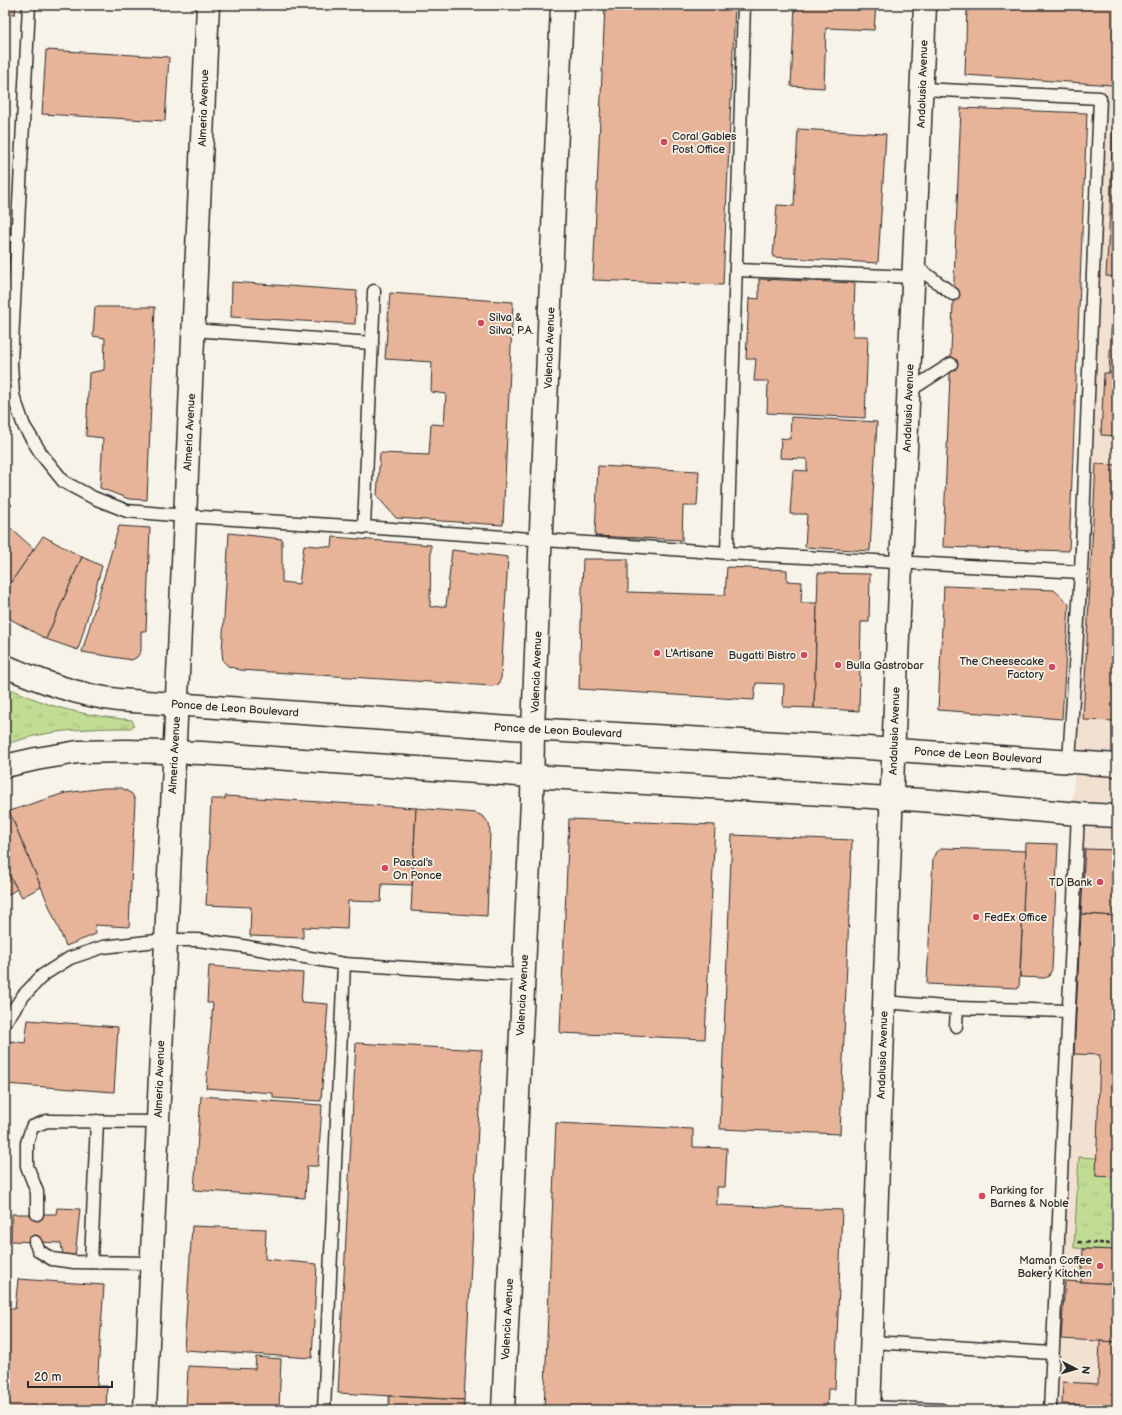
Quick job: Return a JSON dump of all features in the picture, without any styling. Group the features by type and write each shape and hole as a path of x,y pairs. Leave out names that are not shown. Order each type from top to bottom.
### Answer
{"street":[{"name":"Almeria Avenue","path":"145,1410 208,5"},
{"name":"Valencia Avenue","path":"502,1410 532,776 562,5"},
{"name":"Andalusia Avenue","path":"869,1408 893,750 925,5"},
{"name":"Ponce de Leon Boulevard","path":"5,666 42,681 100,698 533,729 1117,765"},
{"path":"5,766 50,756 78,752 126,751 202,753 892,799 1117,816"}],"lane":[{"path":"29,5 9,395 24,426 42,455 64,482 94,498 127,511 727,554 1081,572"},
{"path":"727,554 744,5"},
{"path":"922,89 1100,98 1081,572 1069,761"},
{"path":"736,270 913,271 953,294"},
{"path":"364,527 374,291"},
{"path":"193,330 372,343"},
{"path":"909,390 951,364"},
{"path":"1050,1410 1078,814"},
{"path":"5,1022 23,996 44,975 70,958 103,947 165,940 197,940 237,944 344,964 523,975"},
{"path":"324,1410 344,964"},
{"path":"884,1002 957,1008 1068,1011"},
{"path":"956,1026 957,1008"},
{"path":"37,1214 36,1192 27,1166 27,1143 32,1127 47,1121 158,1122"},
{"path":"91,1262 97,1121"},
{"path":"36,1242 39,1251 52,1259 74,1262 152,1263"},
{"path":"872,1342 1052,1353"},
{"path":"869,1408 942,1410"}],"path":[{"path":"1058,1240 1117,1244"}],"shaded area":[{"path":"1107,5 1117,5 1117,1410 1047,1410"}],"green space":[{"path":"5,687 42,702 68,710 110,718 132,720 134,725 131,728 88,729 55,732 5,744"},
{"path":"1079,1157 1097,1158 1096,1176 1117,1177 1117,1250 1074,1248"}],"building":[{"path":"5,5 16,5 15,14 5,14"},
{"name":"Coral Gables Post Office","path":"605,5 735,5 723,285 593,280"},
{"path":"795,5 876,5 874,30 826,28 824,88 791,86"},
{"path":"967,5 1117,5 1117,116 1113,116 1113,85 965,75"},
{"path":"46,50 169,57 165,121 42,114"},
{"path":"961,108 1087,113 1069,551 943,547"},
{"path":"1113,116 1117,116 1117,214 1110,213"},
{"path":"798,129 886,134 878,263 773,257 777,205 794,206"},
{"path":"1110,213 1117,214 1117,277 1106,276"},
{"path":"1114,277 1117,277 1117,373 1109,373"},
{"path":"759,279 855,283 853,336 868,336 865,418 767,413 768,381 754,381 756,359 746,359 749,298 759,299"},
{"path":"232,282 357,291 355,324 231,317"},
{"path":"390,293 513,302 503,525 396,518 377,496 380,453 429,455 431,424 444,425 446,394 431,392 432,362 385,359"},
{"path":"95,307 155,307 147,500 129,499 100,488 103,438 86,436 89,373 104,370 105,338 93,336"},
{"path":"1104,373 1117,373 1117,436 1101,435"},
{"path":"791,417 877,422 870,551 805,547 807,514 790,514 793,470 807,471 807,459 780,458 781,438 790,439"},
{"path":"1096,464 1117,465 1117,721 1083,720"},
{"path":"598,466 699,471 697,506 683,506 682,540 595,536"},
{"path":"5,497 12,505 5,511"},
{"path":"5,523 34,549 5,591"},
{"path":"119,526 150,528 146,631 141,631 141,651 137,657 132,660 82,652"},
{"path":"229,533 282,539 282,582 299,584 304,545 332,547 333,537 431,545 430,607 446,606 452,550 508,557 501,678 498,685 492,686 240,670 228,666 223,661 222,652"},
{"path":"43,536 82,557 46,639 5,616 5,591"},
{"path":"82,557 102,566 78,650 46,639"},
{"path":"583,559 628,559 628,592 725,595 727,567 787,570 787,581 802,582 801,603 817,603 814,708 783,707 784,684 756,683 754,700 579,689"},
{"name":"Bulla Gastrobar","path":"818,573 870,574 869,622 861,622 859,711 814,708"},
{"path":"944,586 1054,590 1069,604 1062,719 938,710"},
{"path":"104,788 122,788 132,794 135,800 129,927 95,925 96,934 66,946 9,811 65,793"},
{"path":"225,796 416,808 412,885 382,884 381,902 348,901 347,929 303,927 303,938 250,936 251,907 206,905 211,799 225,799"},
{"path":"416,808 476,813 484,817 489,824 487,916 411,911"},
{"path":"9,811 41,887 22,897 5,868 5,813"},
{"path":"569,819 715,825 705,1039 560,1033"},
{"path":"732,835 852,840 840,1134 720,1129"},
{"path":"1026,843 1058,844 1052,969 1049,976 1045,978 1020,977"},
{"name":"FedEx Office","path":"943,848 1026,851 1019,988 927,984 933,858 936,852"},
{"name":"TD Bank","path":"1085,849 1117,850 1117,916 1081,914"},
{"path":"5,868 17,889 5,897"},
{"path":"5,912 10,918 5,923"},
{"path":"1081,914 1117,916 1117,1177 1096,1176 1100,1055 1074,1054"},
{"path":"209,966 303,973 301,1002 328,1004 321,1101 273,1098 273,1093 206,1088 213,1003 207,1003"},
{"path":"28,1020 118,1027 114,1092 5,1084 5,1058 11,1041 25,1043"},
{"path":"356,1043 482,1050 464,1400 338,1393"},
{"path":"201,1096 322,1105 318,1166 307,1166 305,1198 194,1190"},
{"path":"556,1123 693,1129 693,1147 727,1148 725,1187 717,1187 717,1205 842,1210 835,1389 828,1389 827,1410 544,1410"},
{"path":"57,1208 80,1209 75,1257 63,1256 61,1243 11,1241 12,1214 56,1214"},
{"path":"192,1226 266,1229 265,1259 317,1264 312,1358 184,1350"},
{"name":"Maman Coffee Bakery Kitchen","path":"1083,1249 1117,1250 1117,1284 1081,1282"},
{"path":"18,1279 104,1285 97,1386 107,1386 106,1410 5,1410 5,1308 15,1309"},
{"path":"1065,1281 1117,1284 1117,1342 1061,1339"},
{"path":"1100,1341 1117,1342 1117,1407 1062,1404 1063,1382 1098,1384"},
{"path":"256,1357 281,1359 279,1410 186,1410 188,1366 255,1369"},
{"path":"389,1396 464,1400 464,1410 389,1410"},
{"path":"1078,1405 1117,1407 1117,1410 1078,1410"}],"place":[{"name":"Coral Gables Post Office","path":"664,142"},
{"name":"Silva & Silva, P.A.","path":"481,323"},
{"name":"L'Artisane","path":"657,653"},
{"name":"Bugatti Bistro","path":"804,655"},
{"name":"Bulla Gastrobar","path":"838,665"},
{"name":"The Cheesecake Factory","path":"1052,667"},
{"name":"Pascal's On Ponce","path":"385,868"},
{"name":"TD Bank","path":"1100,882"},
{"name":"FedEx Office","path":"976,917"},
{"name":"Parking for Barnes & Noble","path":"982,1196"},
{"name":"Maman Coffee Bakery Kitchen","path":"1100,1266"}]}
